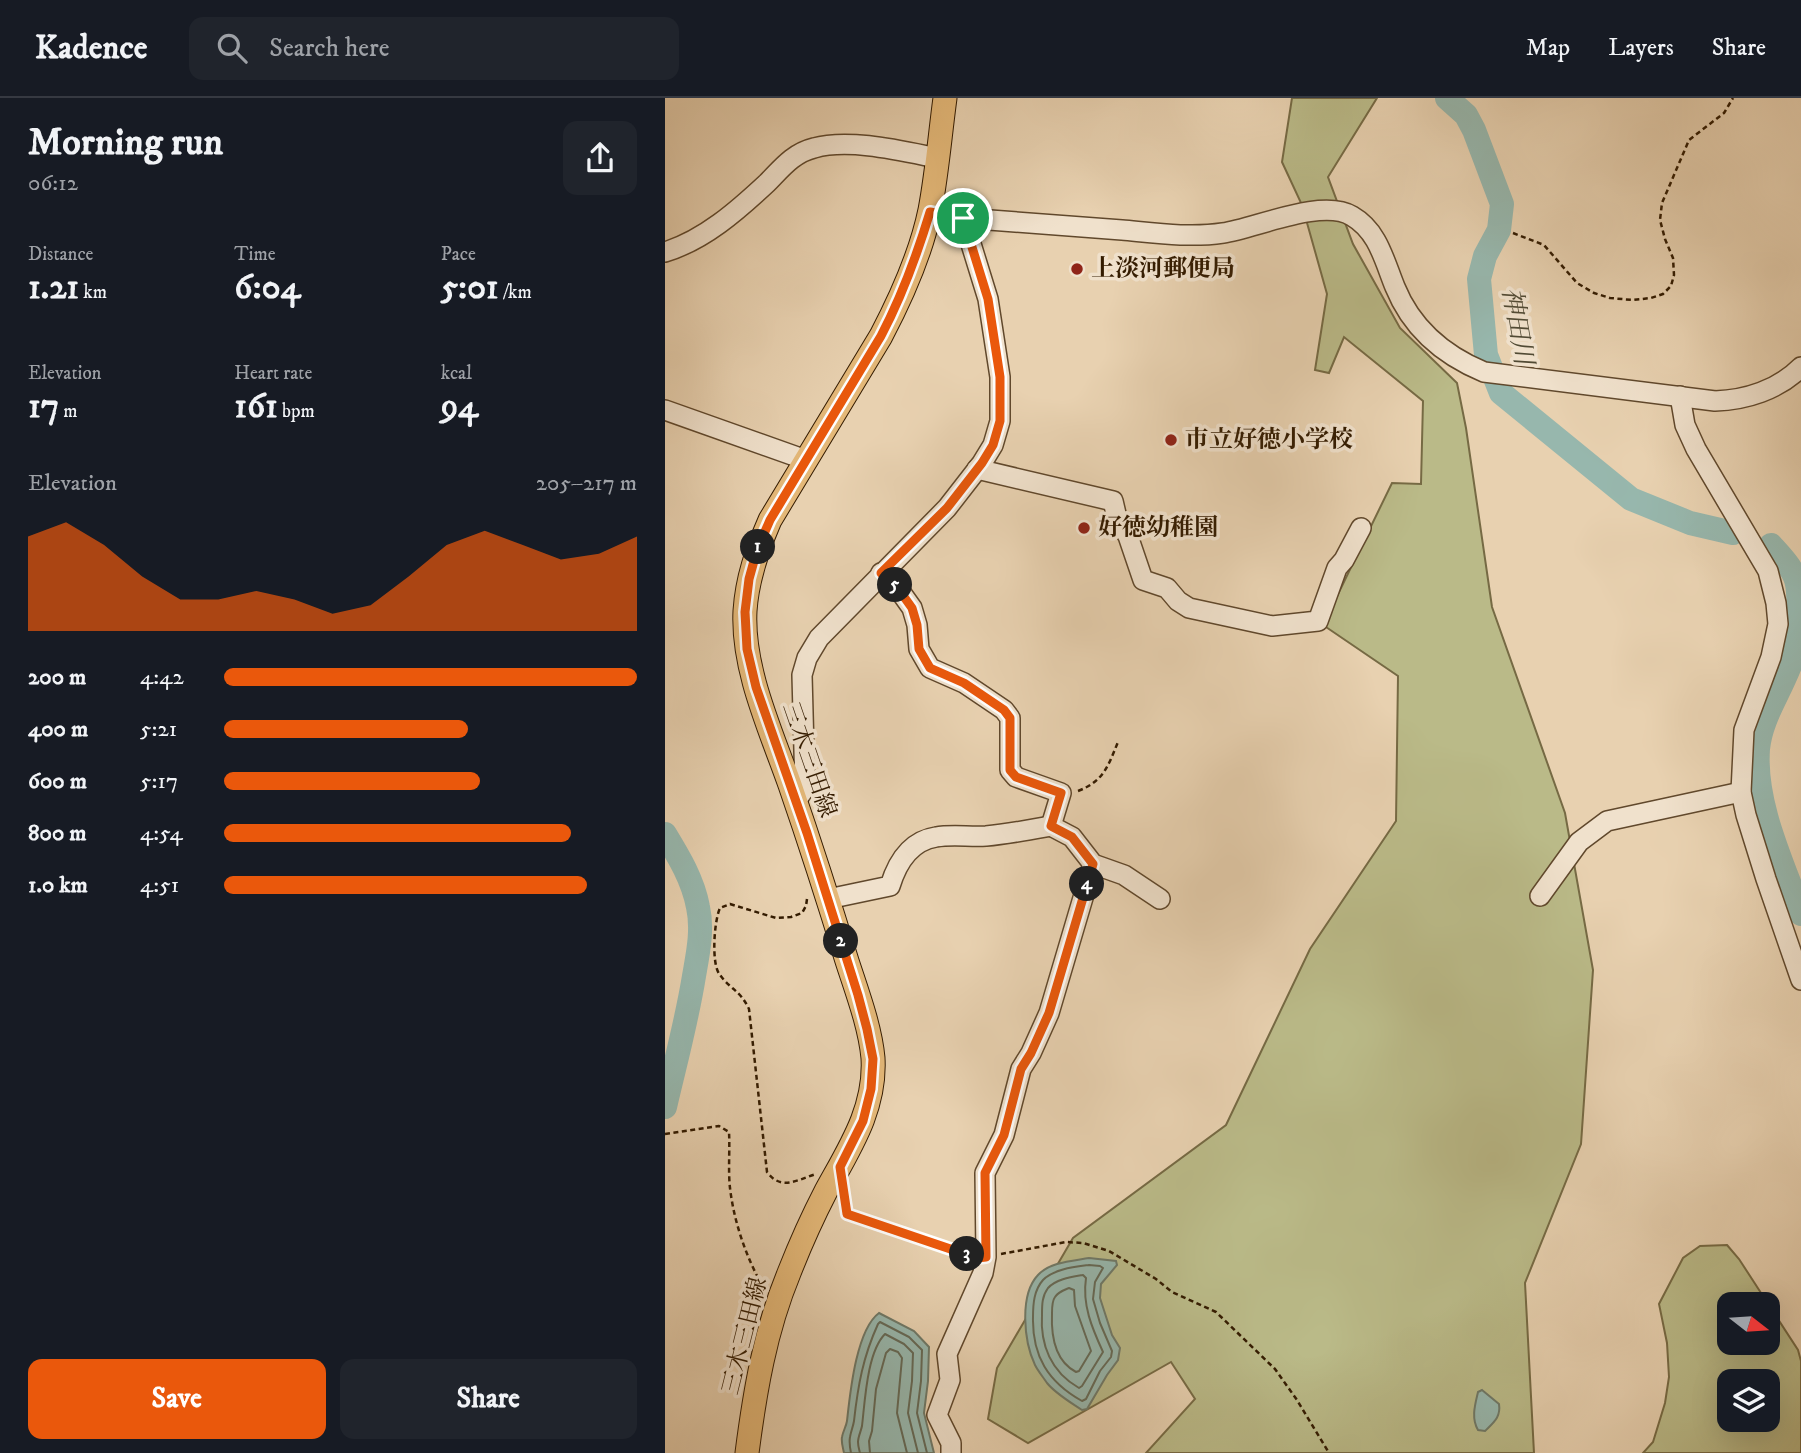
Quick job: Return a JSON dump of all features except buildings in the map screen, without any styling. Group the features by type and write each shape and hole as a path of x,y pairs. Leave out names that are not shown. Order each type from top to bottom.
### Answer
{"main road":[{"name":"三木三田線","path":"747,1453 773,1312 807,1230 863,1121 871,1089 873,1059 858,995 818,899 796,801 756,687 747,649 745,612 749,579 757,550 770,520 898,304 930,212 945,98"}],"street":[{"path":"665,253 681,247 724,221 788,160 813,148 840,144 937,158"},
{"path":"930,212 963,218 1178,234 1222,233 1316,209 1335,211 1350,214 1368,228 1380,249 1396,290 1418,328 1439,348 1484,372 1715,401 1734,400 1765,392 1799,371"},
{"path":"796,801 805,788 802,675 807,658 819,638 947,508 993,445 1000,421 1000,377 988,299 963,218"},
{"path":"1681,396 1685,425 1696,449 1768,571 1776,603 1778,624 1771,657 1744,730 1741,792 1766,879 1801,980"},
{"path":"665,410 806,460"},
{"path":"977,469 1113,500 1117,518 1128,536 1143,580 1167,588 1178,601 1189,608 1272,626 1318,621 1337,568 1345,560 1361,528"},
{"path":"881,573 897,587 912,608 919,649 930,668 964,683 1004,710 1010,718 1010,770 1016,777 1061,793 1051,826"},
{"path":"1540,896 1579,842 1607,821 1741,792"},
{"path":"818,899 890,886 906,853 919,843 936,837 1007,834 1051,826 1072,837 1093,864 1124,875 1160,899"},
{"path":"951,1453 951,1443 937,1415 950,1380 947,1354 982,1273 986,1257 985,1173 1004,1135 1021,1069 1049,1013 1093,864"}],"path":[{"path":"1513,233 1544,245 1577,283 1594,293 1633,300 1663,294 1671,286 1674,258 1660,220 1662,202 1689,140 1724,113 1733,98"},
{"path":"1061,793 1074,793 1099,780 1108,768 1118,742"},
{"path":"818,899 806,906 802,913 791,917 776,918 730,904 720,908 716,918 715,969 743,996 749,1009 767,1172 774,1180 784,1183 840,1167 847,1214 977,1258 1066,1242 1083,1243 1109,1251 1156,1279 1172,1292 1216,1312 1275,1369 1297,1399 1329,1453"},
{"path":"665,1134 719,1126 729,1132 730,1187 740,1233 750,1265 768,1297 773,1312"}],"green space":[{"path":"1292,98 1377,98 1328,177 1353,244 1400,328 1457,383 1492,607 1565,813 1593,970 1581,1144 1525,1283 1534,1453 1146,1453 1195,1399 1171,1362 1028,1443 988,1419 997,1368 1073,1238 1226,1125 1310,949 1396,821 1398,676 1323,625 1392,483 1421,484 1423,401 1344,337 1329,373 1315,370 1327,294 1302,205 1282,162"},
{"path":"1727,1245 1760,1292 1717,1292 1717,1355 1780,1355 1780,1322 1798,1350 1801,1361 1801,1453 1643,1453 1653,1442 1665,1403 1669,1377 1667,1343 1659,1304 1683,1258 1700,1246"}],"water":[{"path":"1089,1258 1116,1261 1117,1265 1101,1284 1100,1298 1112,1335 1120,1348 1118,1360 1087,1409 1082,1410 1055,1391 1036,1367 1028,1344 1025,1319 1028,1294 1038,1275 1049,1267"},
{"path":"879,1313 914,1331 929,1347 924,1413 934,1453 844,1453 842,1437 847,1421 855,1363 865,1333"},
{"path":"1482,1390 1499,1404 1496,1419 1485,1431 1478,1430 1474,1416 1478,1392"}],"waterway":[{"name":"神田川","path":"1447,98 1466,115 1474,130 1502,204 1499,230 1485,256 1479,279 1486,355 1501,393 1631,499 1690,523 1733,533"},
{"name":"神田川","path":"1771,545 1789,566 1796,580 1798,620 1792,660 1760,737 1758,770 1771,833 1801,914"},
{"path":"665,834 693,887 700,924 691,992 665,1107"}],"place":[{"name":"上淡河郵便局","path":"1077,269"},
{"name":"市立好徳小学校","path":"1171,440"},
{"name":"好徳幼稚園","path":"1084,528"}],"route":[{"path":"930,212 963,218 988,299 1000,377 1000,421 993,445 947,508 881,573 897,587 912,608 919,649 930,668 964,683 1004,710 1010,718 1010,770 1016,777 1061,793 1051,826 1072,837 1093,864 1049,1013 1021,1069 1004,1135 985,1173 986,1257 977,1258 847,1214 840,1167 863,1121 871,1089 873,1059 858,995 807,833 756,687 747,649 745,612 749,579 757,550 770,520 898,304 930,212"}]}
